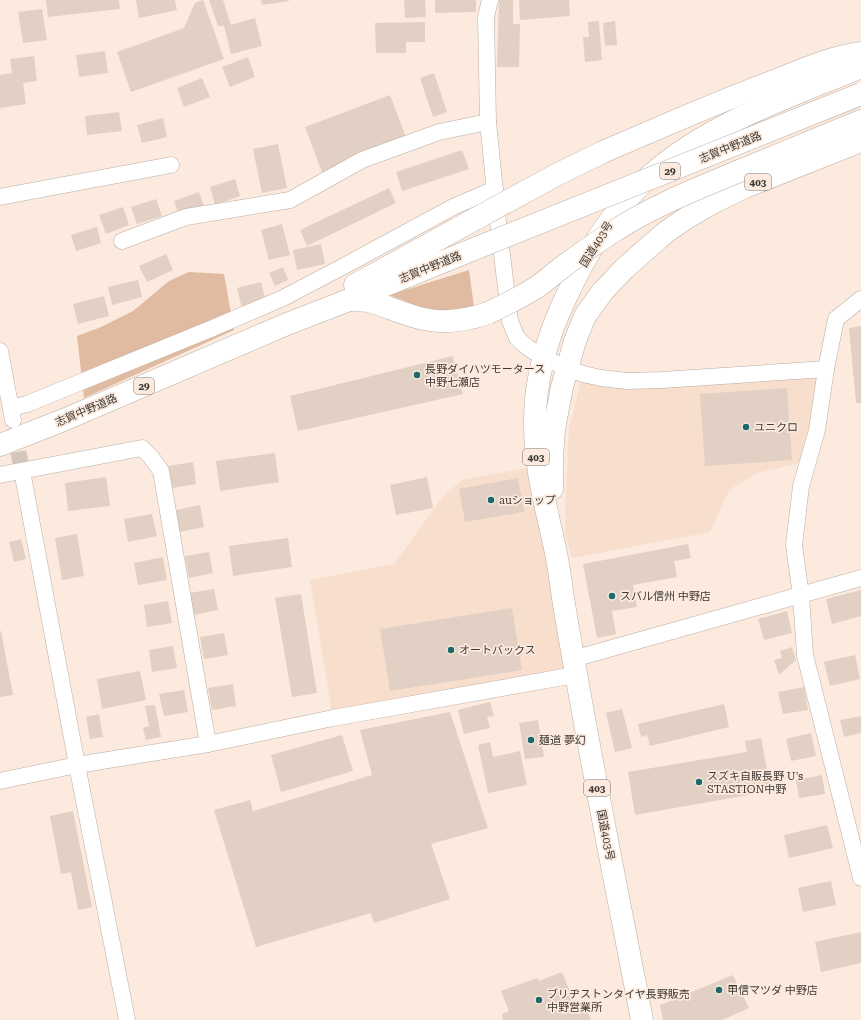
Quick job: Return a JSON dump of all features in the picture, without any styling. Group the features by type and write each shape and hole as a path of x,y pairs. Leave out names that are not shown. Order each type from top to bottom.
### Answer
{"main road":[{"name":"29","path":"287,324 556,175 603,152 720,102 794,73 846,55 861,53"},
{"name":"国道403号","path":"642,1020 574,667 556,555 537,466 535,447 536,401 544,358 562,306 575,277 607,224 628,199 651,176 678,155 713,132 756,110 861,68"},
{"name":"志賀中野道路","path":"0,445 66,419 287,324 861,94"},
{"name":"29","path":"349,300 367,301 425,320 460,321 474,318 513,301 537,287 608,235 659,206 861,121"},
{"name":"国道403号","path":"556,555 552,458 556,414 575,341 585,316 603,291 624,269 661,237 688,217 745,187 861,141"},
{"path":"620,208 644,229 661,237"}],"street":[{"path":"490,0 486,17 488,122 510,321 517,338 527,347 544,358 567,368 583,374 601,378 627,381 826,369"},
{"path":"122,241 186,217 290,200 362,160 439,132 488,122"},
{"path":"0,197 171,165"},
{"path":"0,351 12,414 27,404 283,298 455,206 495,189"},
{"path":"861,299 836,319 826,369 817,430 801,486 794,545 801,596 805,655 861,878"},
{"path":"0,475 142,448 151,457 161,470 208,744"},
{"path":"22,472 127,1020"},
{"path":"0,781 77,765 208,744 574,667 861,578"}],"shaded area":[{"path":"469,270 474,307 460,310 423,308 389,295"},
{"path":"189,272 224,274 234,330 84,398 77,336 101,327 133,311 169,281"},
{"path":"826,369 808,461 757,473 729,490 710,532 572,558 565,533 569,428 583,374"},
{"path":"537,466 575,675 333,718 310,580 394,564 442,498 462,480"}],"building":[{"path":"46,0 119,0 120,9 48,17"},
{"path":"136,0 175,0 177,10 139,18"},
{"path":"203,0 224,59 131,92 117,52 184,28 195,3"},
{"path":"209,0 223,0 231,25 255,18 262,46 231,54 224,26 218,26"},
{"path":"261,0 289,0 289,1 262,5"},
{"path":"404,0 425,0 426,17 405,18"},
{"path":"435,0 476,0 476,12 435,13"},
{"path":"499,0 513,0 513,24 520,24 519,67 497,67"},
{"path":"519,0 569,0 570,16 520,20"},
{"path":"42,9 47,40 23,43 18,12"},
{"path":"599,21 602,60 585,62 583,37 589,37 588,22"},
{"path":"615,21 617,45 605,46 603,23"},
{"path":"425,22 425,42 406,42 406,53 376,53 375,23"},
{"path":"105,51 108,73 79,77 76,55"},
{"path":"34,56 37,81 23,83 26,104 0,108 0,75 12,73 10,59"},
{"path":"248,57 255,77 230,87 222,67"},
{"path":"434,73 447,112 433,117 420,78"},
{"path":"202,78 210,97 184,107 177,88"},
{"path":"390,95 408,143 323,175 305,127"},
{"path":"119,112 122,131 87,135 85,116"},
{"path":"163,118 167,137 142,143 137,125"},
{"path":"278,144 287,188 262,193 253,149"},
{"path":"462,150 469,169 402,191 396,172"},
{"path":"235,179 240,196 215,205 210,187"},
{"path":"389,188 396,203 307,246 300,230"},
{"path":"199,192 204,207 179,215 174,201"},
{"path":"156,199 162,216 137,224 131,207"},
{"path":"123,207 129,225 106,234 99,215"},
{"path":"282,224 290,255 269,260 261,230"},
{"path":"97,227 101,243 76,251 71,235"},
{"path":"321,244 325,264 297,270 293,250"},
{"path":"166,254 173,270 147,282 139,266"},
{"path":"283,267 288,280 275,286 269,273"},
{"path":"138,280 142,297 112,305 108,287"},
{"path":"261,282 266,302 242,308 237,288"},
{"path":"104,296 109,316 78,324 73,304"},
{"path":"861,326 861,403 856,403 849,328"},
{"name":"長野ダイハツモータース 中野七瀬店","path":"453,356 463,394 298,431 290,396"},
{"name":"ユニクロ","path":"787,388 792,460 705,466 700,394"},
{"path":"275,453 279,482 220,491 216,461"},
{"path":"193,462 196,484 172,488 168,466"},
{"path":"106,477 110,506 68,511 65,483"},
{"path":"427,477 433,508 396,515 390,485"},
{"name":"auショップ","path":"518,478 524,512 465,522 459,489"},
{"path":"200,505 204,527 180,532 176,510"},
{"path":"152,514 157,536 128,542 124,519"},
{"path":"77,534 84,576 62,580 55,538"},
{"path":"288,538 292,567 233,576 229,546"},
{"path":"21,539 26,559 14,562 9,542"},
{"name":"スバル信州 中野店","path":"688,544 691,558 674,561 677,577 633,585 637,607 612,611 616,634 597,638 583,564"},
{"path":"209,552 213,573 189,578 185,556"},
{"path":"163,557 167,580 138,585 134,563"},
{"path":"214,589 218,610 194,615 190,593"},
{"path":"861,590 861,616 832,624 826,599"},
{"path":"301,594 317,693 292,697 275,598"},
{"path":"168,601 172,623 147,627 144,605"},
{"name":"オートバックス","path":"512,608 522,670 390,691 380,629"},
{"path":"787,611 792,633 764,640 758,619"},
{"path":"0,631 13,695 0,697"},
{"path":"224,633 228,655 204,659 200,637"},
{"path":"173,646 177,668 152,672 149,650"},
{"path":"792,647 796,660 779,675 774,660 782,658 780,651"},
{"path":"855,655 860,679 830,686 824,662"},
{"path":"140,671 146,700 102,709 97,679"},
{"path":"233,684 236,706 212,710 208,688"},
{"path":"804,687 808,710 783,714 778,692"},
{"path":"184,690 188,712 164,716 159,694"},
{"path":"490,702 494,716 487,717 490,728 464,734 458,710"},
{"path":"724,704 729,727 650,746 647,735 641,737 638,724"},
{"path":"155,705 161,737 146,740 143,728 149,726 145,706"},
{"path":"622,709 632,748 615,752 606,713"},
{"path":"450,712 488,828 431,844 450,899 374,923 371,913 256,947 214,810 250,800 253,811 372,775 360,730"},
{"path":"99,714 103,737 90,739 86,717"},
{"path":"861,716 861,733 844,737 840,720"},
{"name":"麺道 夢幻","path":"538,720 544,757 525,759 519,723"},
{"path":"811,733 816,756 791,761 786,739"},
{"path":"342,735 353,771 281,792 271,755"},
{"name":"スズキ自販長野 U's STASTION中野","path":"761,738 771,791 635,815 628,772 747,752 745,741"},
{"path":"490,742 493,757 520,751 527,785 488,793 478,745"},
{"path":"822,775 825,794 799,798 796,780"},
{"path":"73,811 92,907 78,910 71,872 61,874 50,816"},
{"path":"827,825 833,848 789,858 784,835"},
{"path":"831,881 836,905 803,912 798,888"},
{"path":"861,932 861,963 821,972 815,942"},
{"name":"ブリヂストンタイヤ長野販売 中野営業所","path":"562,972 579,1014 587,1010 591,1020 503,1020 502,1014 509,1011 501,991 537,978 539,981"},
{"name":"甲信マツダ 中野店","path":"733,975 749,1008 722,1020 663,1020 660,1005"}],"tunnel":[{"path":"14,428 22,471"}],"place":[{"name":"長野ダイハツモータース 中野七瀬店","path":"417,375"},
{"name":"ユニクロ","path":"746,427"},
{"name":"auショップ","path":"491,500"},
{"name":"スバル信州 中野店","path":"612,596"},
{"name":"オートバックス","path":"451,650"},
{"name":"麺道 夢幻","path":"531,740"},
{"name":"スズキ自販長野 U's STASTION中野","path":"699,782"},
{"name":"甲信マツダ 中野店","path":"719,990"},
{"name":"ブリヂストンタイヤ長野販売 中野営業所","path":"539,1000"}]}
